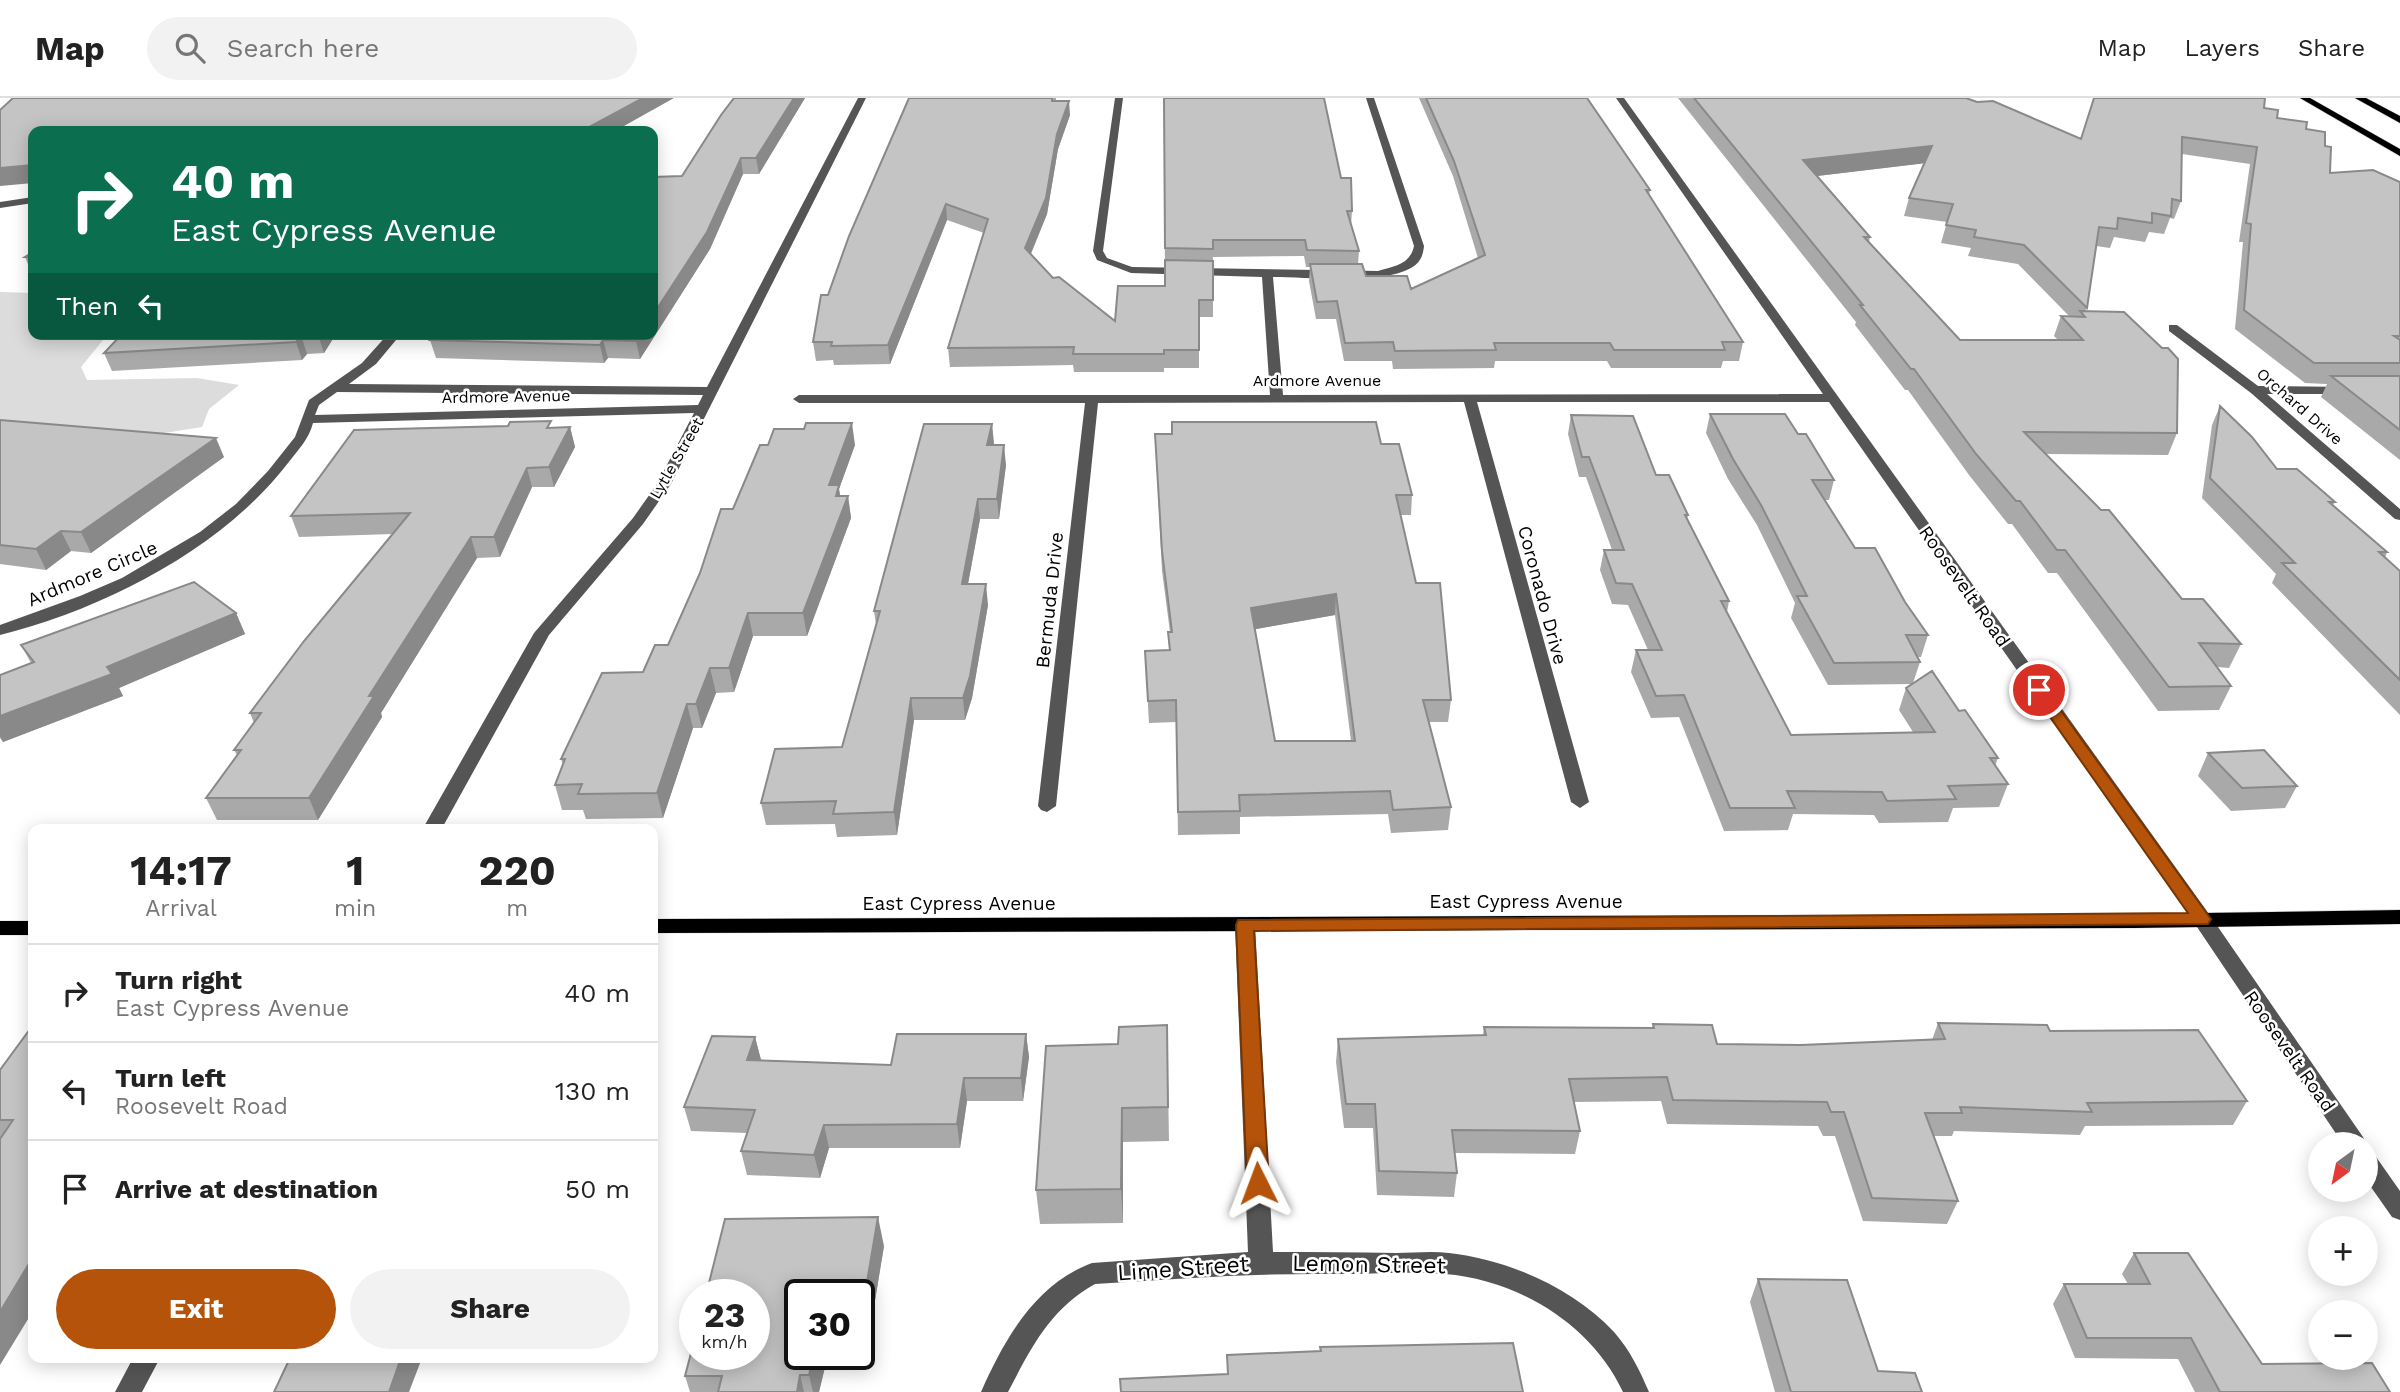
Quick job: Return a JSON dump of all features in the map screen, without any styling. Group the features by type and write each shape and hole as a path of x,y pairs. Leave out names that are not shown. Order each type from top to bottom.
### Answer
{"main road":[{"path":"2304,98 2400,153"},
{"path":"2359,98 2400,120"},
{"name":"East Cypress Avenue","path":"658,926 2400,917"},
{"path":"0,928 28,928"}],"street":[{"name":"Lytle Street","path":"434,824 542,633 664,484 862,98"},
{"path":"1119,98 1098,251 1102,260 1131,270 1378,274 1407,266 1417,257 1419,246 1370,98"},
{"name":"Roosevelt Road","path":"1620,98 2202,919 2347,1132"},
{"path":"0,205 28,201"},
{"path":"1267,274 1277,397"},
{"name":"Orchard Drive","path":"2173,328 2255,390 2400,516"},
{"name":"Ardmore Circle","path":"0,631 64,609 130,581 170,560 240,507 302,436 315,402 365,368 390,340"},
{"name":"Ardmore Avenue","path":"337,388 714,391"},
{"path":"2255,390 2360,390"},
{"name":"Bermuda Drive","path":"1046,806 1093,398"},
{"name":"Coronado Drive","path":"1469,398 1580,802"},
{"name":"Ardmore Avenue","path":"799,399 1834,398"},
{"name":"Ardmore Avenue","path":"309,419 704,409"},
{"name":"Lime Street","path":"995,1392 1026,1331 1064,1289 1092,1274 1261,1262 1245,925"},
{"path":"2378,1178 2400,1210"},
{"name":"Lemon Street","path":"1261,1262 1451,1264 1507,1278 1567,1306 1599,1334 1629,1372 1636,1392"},
{"path":"128,1392 144,1363"}],"shaded area":[{"path":"0,292 28,293 28,340 103,340 81,367 87,380 197,378 239,385 209,409 202,427 152,435 0,438"}],"building":[{"path":"13,98 643,98 591,126 28,126 28,165 0,168 0,110"},
{"path":"734,98 794,98 756,158 741,158 707,232 658,307 658,177 682,176"},
{"path":"909,98 1052,98 1052,101 1069,101 1057,134 1046,198 1025,248 1053,278 1059,277 1115,321 1118,286 1165,286 1165,260 1213,261 1213,300 1199,300 1199,350 1164,350 1164,354 1073,354 1074,347 948,348 988,219 946,204 888,345 831,346 832,342 813,342 821,295 828,295 849,236"},
{"path":"1164,98 1324,98 1341,178 1351,178 1352,211 1347,211 1359,251 1307,250 1305,240 1213,240 1213,249 1165,248"},
{"path":"1426,98 1587,98 1650,190 1646,190 1743,342 1722,342 1725,350 1614,350 1610,343 1494,343 1496,350 1395,351 1393,342 1345,343 1337,301 1317,302 1310,264 1362,264 1366,276 1407,276 1411,289 1485,255 1454,161"},
{"path":"1694,98 1966,98 1977,102 1993,101 2081,139 2094,98 2265,98 2264,108 2278,110 2277,118 2307,122 2306,129 2325,132 2325,146 2331,147 2330,173 2373,170 2400,182 2400,336 2394,336 2400,340 2400,363 2314,363 2244,310 2251,224 2246,223 2257,147 2182,137 2181,201 2172,199 2171,216 2152,213 2152,223 2118,218 2117,229 2099,227 2087,308 2024,245 1974,237 1976,230 1946,225 1953,204 1909,198 1932,146 1803,160 1870,237 1864,237 1960,340 2083,340 2061,316 2085,317 2080,311 2124,312 2162,348 2168,348 2178,359 2177,433 2024,432 2101,510 2109,510 2182,599 2203,599 2241,644 2199,643 2231,686 2169,687 2065,550 2057,550 2020,501 2016,501 1976,454 1914,369 1911,369 1860,305 1863,305"},
{"path":"116,340 297,340 296,342 104,353"},
{"path":"430,340 603,340 600,345"},
{"path":"2331,376 2400,376 2400,430"},
{"path":"2220,406 2252,437 2277,469 2297,469 2335,502 2329,502 2387,552 2379,552 2400,571 2400,680 2282,563 2295,563 2210,478"},
{"path":"1710,414 1785,414 1798,434 1806,434 1834,480 1812,480 1855,548 1875,548 1905,602 1928,635 1906,635 1920,662 1834,663 1797,596 1807,596 1761,505"},
{"path":"1571,415 1633,416 1656,475 1669,475 1688,515 1685,515 1729,601 1721,601 1791,735 1935,732 1906,688 1932,671 1959,711 1965,710 1998,758 1990,758 2008,784 1948,786 1956,799 1887,801 1882,792 1787,791 1795,808 1730,808 1684,695 1656,696 1636,650 1662,650 1632,584 1616,583 1604,550 1624,550 1589,457 1582,457"},
{"path":"0,420 216,438 81,532 61,531 36,549 0,545"},
{"path":"551,421 547,428 570,427 549,467 527,468 494,537 471,537 369,696 374,696 309,798 206,798 241,750 234,750 261,713 250,713 304,641 410,513 291,516 354,430 508,426 510,422"},
{"path":"1172,422 1376,422 1381,444 1399,444 1412,495 1396,495 1416,583 1440,583 1451,700 1423,700 1451,807 1393,810 1390,791 1239,795 1240,811 1178,812 1176,700 1148,701 1145,651 1170,650 1168,632 1172,632 1162,551 1155,434 1172,434","holes":["1336,594 1355,741 1275,741 1251,608"]},
{"path":"806,423 852,423 829,485 839,485 836,496 848,496 803,613 748,613 729,668 710,668 696,704 687,704 657,793 578,794 582,784 555,785 565,759 561,759 602,673 643,672 655,645 668,645 700,573 721,509 733,509 760,445 768,445 774,429 804,429"},
{"path":"924,424 992,424 987,445 1004,445 997,499 978,499 962,584 986,584 970,676 963,698 911,698 894,812 833,814 836,801 761,803 775,749 842,747 880,611 874,611"},
{"path":"194,582 236,613 107,667 112,674 0,716 0,675 34,662 21,645"},
{"path":"2264,750 2297,786 2242,788 2208,753"},
{"path":"1938,1023 2047,1025 2050,1031 2198,1030 2247,1101 2087,1103 2092,1112 1960,1107 1962,1113 1925,1113 1958,1201 1872,1198 1844,1112 1831,1112 1827,1102 1673,1100 1667,1077 1569,1079 1580,1131 1452,1130 1457,1173 1379,1171 1375,1104 1346,1104 1338,1039 1486,1035 1484,1027 1654,1028 1653,1024 1712,1025 1717,1044 1801,1045 1945,1039"},
{"path":"1167,1025 1168,1107 1122,1108 1121,1189 1036,1190 1046,1046 1118,1044 1119,1027"},
{"path":"28,1032 28,1265 0,1312 0,1139 13,1120 0,1120 0,1070"},
{"path":"897,1034 1026,1034 1021,1078 964,1078 957,1124 824,1125 814,1155 741,1151 755,1110 684,1107 712,1036 755,1037 747,1060 891,1065"},
{"path":"878,1217 867,1279 784,1279 784,1370 810,1370 809,1375 800,1375 797,1392 718,1392 722,1376 685,1376 687,1370 770,1370 770,1279 710,1279 725,1219"},
{"path":"2134,1253 2188,1253 2262,1364 2308,1364 2308,1370 2376,1370 2390,1392 2220,1392 2191,1338 2087,1338 2064,1284 2150,1284"},
{"path":"1758,1279 1847,1280 1878,1371 1915,1373 1922,1392 1791,1392"},
{"path":"1513,1343 1523,1392 1121,1392 1120,1379 1228,1374 1227,1355 1321,1351 1320,1347"},
{"path":"288,1363 399,1363 389,1392 274,1392"}],"route":[{"path":"1258,1183 1245,925 2080,922 2202,919 2151,852 2039,690"}]}
